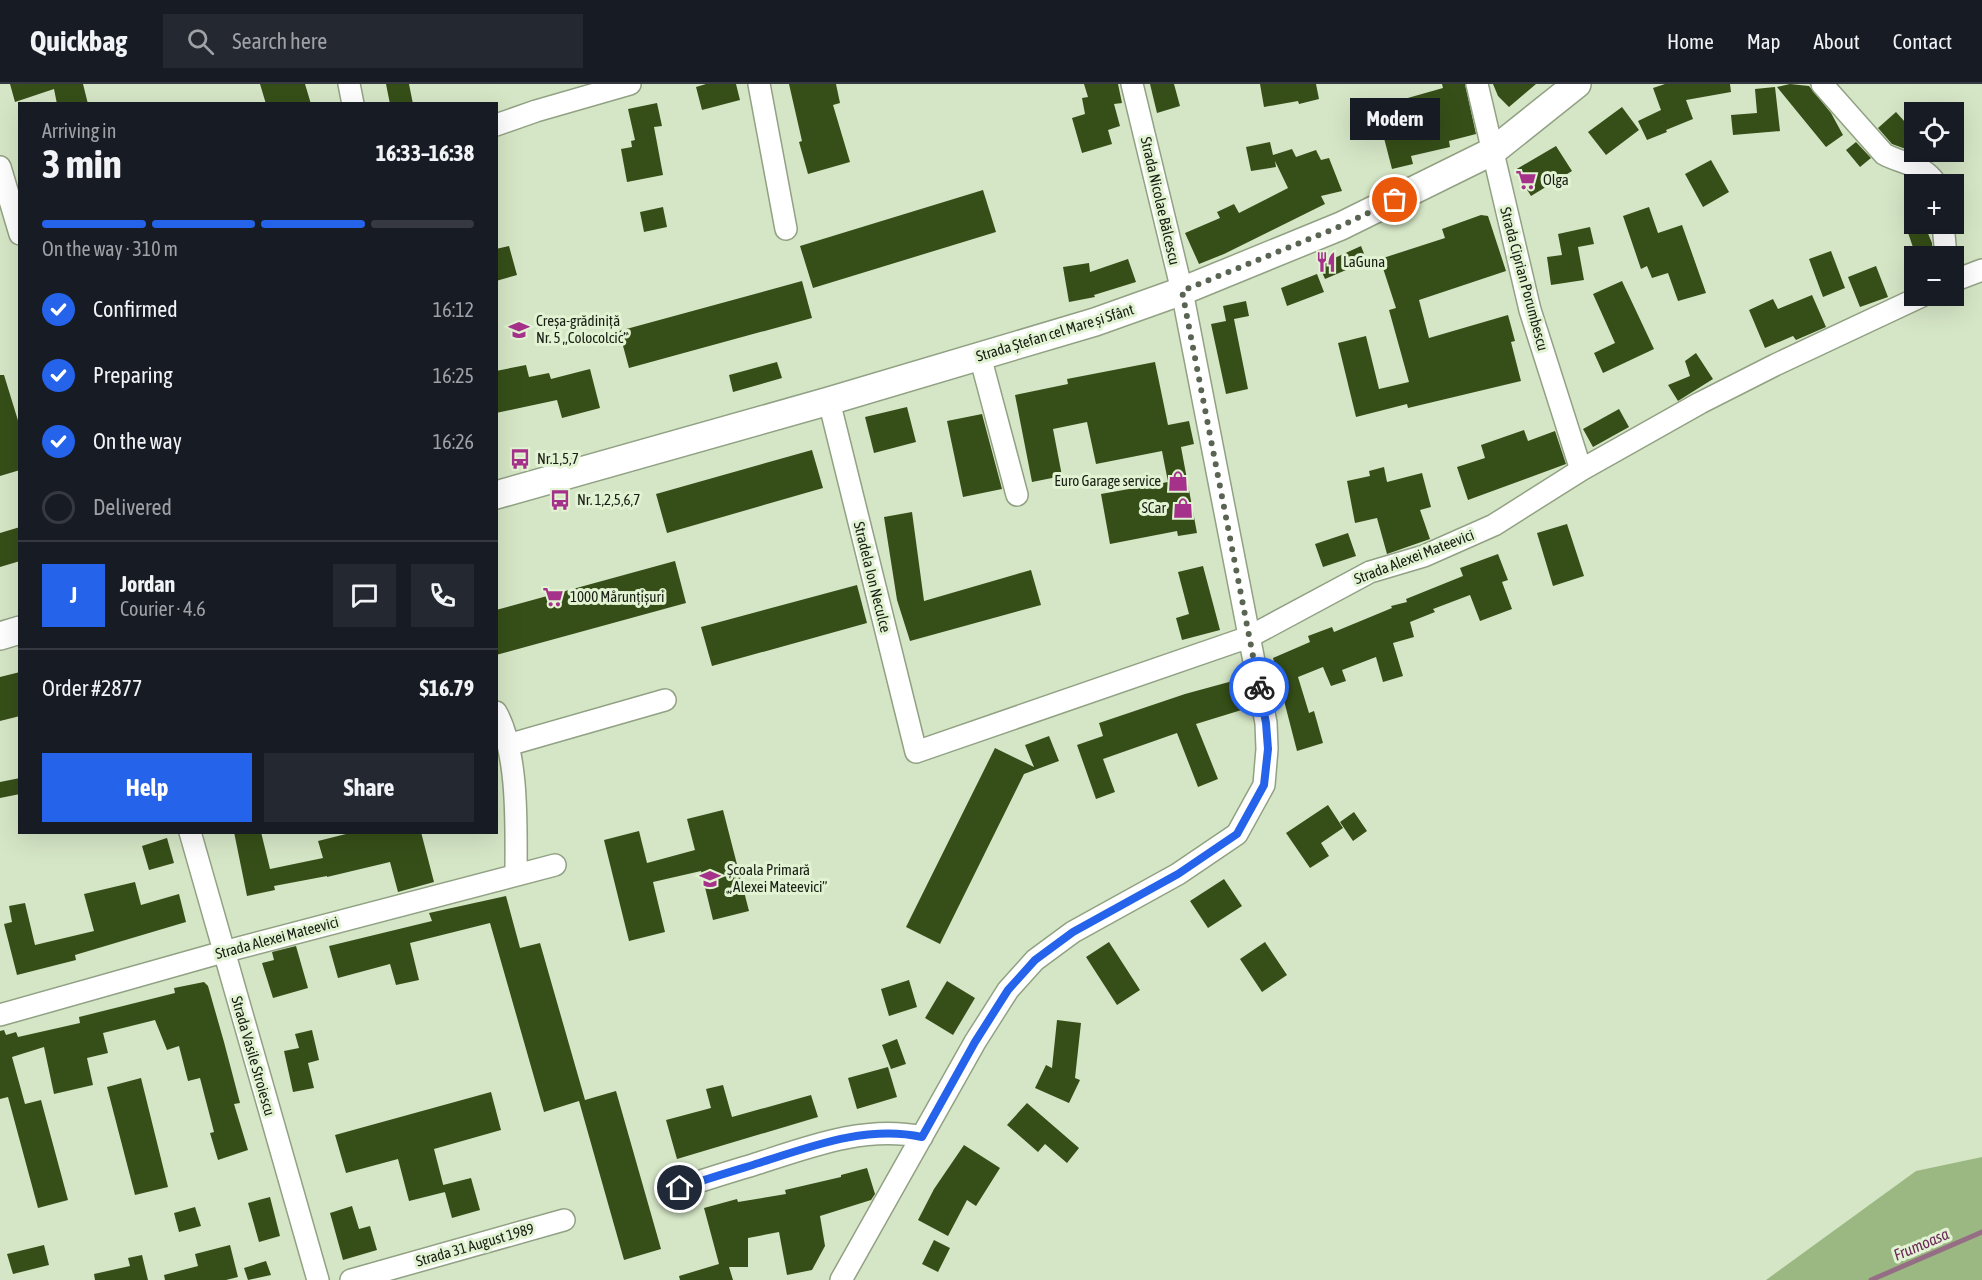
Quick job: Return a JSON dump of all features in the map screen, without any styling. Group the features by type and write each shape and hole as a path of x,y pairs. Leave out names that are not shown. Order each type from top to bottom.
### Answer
{"main road":[{"name":"Strada Ștefan cel Mare și Sfânt","path":"498,494 829,401 1095,322 1182,291 1341,226 1493,151 1577,84"},
{"path":"0,636 18,631"}],"street":[{"path":"349,84 354,102"},
{"path":"498,124 630,84"},
{"path":"759,84 786,229"},
{"name":"Strada Nicolae Bălcescu","path":"841,1280 975,1042 1008,990 1035,960 1073,932 1178,874 1237,834 1264,785 1268,749 1266,723 1182,291 1132,84"},
{"name":"Strada Ciprian Porumbescu","path":"1478,84 1530,310 1581,470"},
{"path":"1822,84 1884,154 1895,161 1923,170 1927,174"},
{"path":"0,167 16,209"},
{"path":"1964,277 1982,270"},
{"name":"Strada Alexei Mateevici","path":"916,752 1249,637 1370,572 1424,555 1494,525 1581,470 1737,384 1904,305"},
{"path":"980,356 1017,495"},
{"name":"Stradela Ion Neculce","path":"829,401 916,752"},
{"path":"505,756 665,700"},
{"path":"498,722 514,791 516,875"},
{"name":"Strada Vasile Stroiescu","path":"191,834 318,1280"},
{"name":"Strada Alexei Mateevici","path":"0,1014 223,952 555,865"},
{"path":"680,1188 814,1146 878,1132 899,1132 922,1137"},
{"name":"Strada 31 August 1989","path":"351,1280 564,1220"}],"green space":[{"path":"1982,1157 1982,1280 1766,1280 1916,1171"}],"building":[{"path":"10,84 83,84 88,102 57,102 54,89 15,102"},
{"path":"260,84 305,84 310,102 265,102"},
{"path":"386,84 409,84 413,102 390,102"},
{"path":"706,84 736,84 740,100 702,110 696,87"},
{"path":"789,84 836,84 840,103 833,105 850,162 808,174 799,142 802,141"},
{"path":"1084,84 1118,84 1122,103 1114,104 1120,126 1108,130 1112,144 1082,153 1072,118 1085,114 1082,98 1088,97"},
{"path":"1150,84 1174,84 1180,106 1157,113"},
{"path":"1260,84 1316,84 1319,99 1299,104 1298,101 1264,107"},
{"path":"1442,84 1465,84 1476,134 1449,141 1450,147 1411,156 1413,164 1392,169 1376,107 1443,88"},
{"path":"1493,84 1536,84 1509,107 1498,96"},
{"path":"1665,84 1730,84 1731,92 1686,100 1693,119 1647,140 1638,121 1661,110 1653,88"},
{"path":"1790,84 1809,86 1831,113 1843,135 1826,147 1777,87"},
{"path":"1775,87 1780,131 1733,135 1731,115 1757,113 1755,89"},
{"path":"657,103 662,126 654,127 663,175 627,182 621,149 632,147 631,141 635,140 628,109"},
{"path":"1622,107 1639,130 1606,155 1588,132"},
{"path":"1896,112 1904,121 1904,148 1892,144 1878,128"},
{"path":"1270,142 1273,155 1292,149 1296,157 1316,150 1321,160 1329,158 1342,191 1321,196 1325,204 1199,264 1185,233 1220,218 1217,212 1234,204 1239,213 1288,188 1275,161 1276,167 1251,171 1246,147"},
{"path":"1856,142 1871,158 1860,167 1846,150"},
{"path":"1556,146 1572,171 1531,196 1515,170"},
{"path":"1711,160 1729,192 1703,207 1685,174"},
{"path":"983,190 996,232 813,288 800,246"},
{"path":"663,207 667,227 644,232 640,212"},
{"path":"1649,207 1658,233 1682,225 1706,293 1678,301 1668,273 1652,278 1647,266 1641,269 1623,216"},
{"path":"1481,215 1488,216 1506,271 1419,300 1429,338 1508,315 1515,341 1511,342 1521,381 1408,408 1407,404 1356,417 1338,343 1366,336 1379,389 1409,382 1389,310 1396,308 1380,259 1445,238 1442,229"},
{"path":"1590,227 1594,244 1578,247 1584,280 1551,285 1547,257 1562,255 1558,234"},
{"path":"1908,234 1928,234 1932,246 1913,246"},
{"path":"509,246 517,275 498,280 498,249"},
{"path":"1361,246 1367,261 1325,279 1319,265"},
{"path":"1831,251 1845,288 1823,297 1809,259"},
{"path":"1128,259 1136,282 1094,295 1095,297 1069,302 1063,267 1089,263 1090,272"},
{"path":"1876,266 1888,297 1860,307 1848,277"},
{"path":"1317,274 1324,292 1287,306 1281,288"},
{"path":"802,281 812,318 629,368 619,331"},
{"path":"1622,281 1654,349 1603,373 1594,353 1615,343 1593,294"},
{"path":"1812,295 1826,327 1796,340 1793,336 1765,348 1749,310 1773,299 1778,309"},
{"path":"1246,301 1249,316 1234,319 1248,389 1226,394 1211,324 1226,321 1223,306"},
{"path":"1696,353 1713,379 1678,401 1668,385 1690,376 1685,361"},
{"path":"777,362 782,378 733,392 729,375"},
{"path":"1155,362 1168,425 1189,421 1194,444 1181,447 1197,533 1178,536 1177,531 1110,544 1101,494 1168,482 1162,451 1096,464 1087,422 1053,429 1062,476 1032,482 1015,395 1068,384 1067,379"},
{"path":"526,365 529,377 549,373 551,379 590,369 600,408 562,418 557,400 498,413 498,371"},
{"path":"0,375 4,375 18,420 18,471 0,476"},
{"path":"907,407 916,442 874,453 865,417"},
{"path":"1619,409 1629,427 1593,447 1583,429"},
{"path":"982,414 1002,489 963,497 947,421"},
{"path":"1524,430 1528,441 1555,431 1566,464 1468,500 1457,467 1485,458 1481,445"},
{"path":"812,450 823,488 667,533 656,494"},
{"path":"1384,467 1387,482 1422,473 1431,507 1420,510 1430,539 1387,554 1377,518 1355,523 1347,481 1370,476 1369,471"},
{"path":"912,512 924,601 1031,570 1041,605 910,641 897,600 884,517"},
{"path":"1567,524 1584,576 1553,586 1537,533"},
{"path":"18,528 18,562 0,567 0,533"},
{"path":"1348,533 1356,556 1323,567 1315,544"},
{"path":"1498,554 1508,580 1502,582 1512,609 1480,621 1470,595 1433,609 1435,612 1410,622 1414,637 1393,643 1403,676 1383,682 1376,657 1342,670 1346,681 1331,686 1323,667 1298,677 1309,713 1314,711 1323,743 1297,751 1273,658 1310,642 1308,636 1332,627 1334,632 1392,608 1391,606 1407,602 1406,599 1463,576 1460,568"},
{"path":"675,561 686,603 498,654 498,609"},
{"path":"1203,566 1220,630 1182,640 1176,618 1189,614 1178,572"},
{"path":"857,585 867,623 712,666 701,627"},
{"path":"18,672 18,716 0,721 0,677"},
{"path":"1240,679 1248,708 1196,724 1218,779 1198,787 1177,733 1103,759 1115,792 1096,799 1077,745 1103,736 1099,723 1185,694"},
{"path":"1049,736 1059,761 1024,774 940,944 906,927 995,748 1034,767 1025,745"},
{"path":"18,778 18,794 0,798 0,782"},
{"path":"1328,805 1343,828 1321,843 1329,856 1310,868 1286,833"},
{"path":"723,810 749,911 713,920 701,871 653,882 665,932 629,941 604,840 639,831 647,863 695,850 687,819"},
{"path":"1354,812 1367,831 1353,841 1340,822"},
{"path":"234,834 261,834 270,869 323,858 318,841 346,834 422,834 434,882 398,892 390,862 327,877 274,886 275,890 247,896"},
{"path":"167,838 174,863 149,870 142,846"},
{"path":"1224,879 1242,906 1208,928 1190,901"},
{"path":"135,882 141,905 179,894 186,922 75,955 76,960 17,975 4,924 12,922 9,906 25,903 35,945 94,931 84,894"},
{"path":"506,896 520,948 540,943 585,1100 616,1091 661,1249 624,1260 579,1101 544,1112 490,923 410,943 419,980 396,985 390,964 338,978 329,946 432,921 429,913"},
{"path":"1109,942 1140,990 1117,1005 1086,957"},
{"path":"1265,942 1287,975 1262,992 1240,959"},
{"path":"296,946 308,988 273,998 262,963 274,960 272,952"},
{"path":"909,980 917,1007 889,1016 881,989"},
{"path":"947,981 975,998 953,1035 925,1018"},
{"path":"204,982 208,986 240,1103 234,1104 248,1150 218,1160 210,1133 214,1132 200,1078 188,1081 179,1046 167,1050 155,1020 103,1033 108,1053 87,1058 93,1085 54,1094 44,1047 12,1057 25,1104 41,1100 68,1200 38,1208 8,1097 0,1099 0,1031 4,1030 6,1035 16,1032 18,1037 80,1023 79,1017 175,993 174,988"},
{"path":"1057,1020 1081,1023 1075,1078 1080,1080 1069,1103 1035,1088 1046,1065 1052,1068"},
{"path":"312,1030 319,1060 308,1063 314,1088 293,1092 284,1051 299,1048 295,1034"},
{"path":"897,1039 906,1064 891,1069 882,1045"},
{"path":"888,1067 897,1097 857,1109 848,1078"},
{"path":"141,1078 168,1187 135,1195 107,1087"},
{"path":"723,1085 732,1117 811,1095 818,1117 677,1159 666,1120 711,1108 706,1089"},
{"path":"491,1092 501,1130 434,1149 445,1192 409,1201 398,1159 346,1173 335,1135"},
{"path":"1027,1103 1079,1148 1067,1163 1045,1144 1038,1152 1007,1125"},
{"path":"964,1145 1000,1168 976,1206 967,1200 948,1236 918,1220 934,1189"},
{"path":"867,1168 875,1194 871,1200 820,1216 825,1246 812,1270 787,1275 779,1232 748,1238 748,1267 729,1267 733,1280 680,1280 679,1276 719,1264 704,1208 737,1199 738,1202 786,1194 785,1190 841,1177 841,1175"},
{"path":"471,1178 480,1210 452,1218 443,1185"},
{"path":"270,1197 280,1236 259,1242 248,1203"},
{"path":"352,1206 359,1229 370,1226 377,1250 343,1260 330,1213"},
{"path":"195,1207 201,1226 179,1232 174,1213"},
{"path":"934,1240 950,1248 938,1272 922,1264"},
{"path":"44,1245 49,1265 13,1274 7,1254"},
{"path":"230,1245 238,1277 226,1280 165,1280 164,1275 198,1266 195,1254"},
{"path":"142,1255 148,1280 95,1280 94,1274 130,1266 128,1258"},
{"path":"266,1261 271,1275 248,1280 244,1268"}],"waterway":[{"name":"Frumoasa","path":"1871,1280 1982,1232"}],"way so far":[{"path":"1259,687 1182,291 1341,226 1395,200"}],"place":[{"name":"Olga","path":"1526,180"},
{"name":"Modern","path":"1395,200"},
{"name":"LaGuna","path":"1326,262"},
{"name":"Creșa-grădiniță Nr. 5 „Colocolcic”","path":"519,330"},
{"name":"Nr.1,5,7","path":"520,459"},
{"name":"Euro Garage service","path":"1178,481"},
{"name":"Nr. 1,2,5,6,7","path":"560,500"},
{"name":"SCar","path":"1183,508"},
{"name":"1000 Mărunțișuri","path":"553,597"},
{"name":"Școala Primară „Alexei Mateevici”","path":"710,879"}],"route":[{"path":"680,1188 814,1146 878,1132 899,1132 922,1137 975,1042 1008,990 1035,960 1073,932 1178,874 1237,834 1264,785 1268,749 1259,687"}]}
